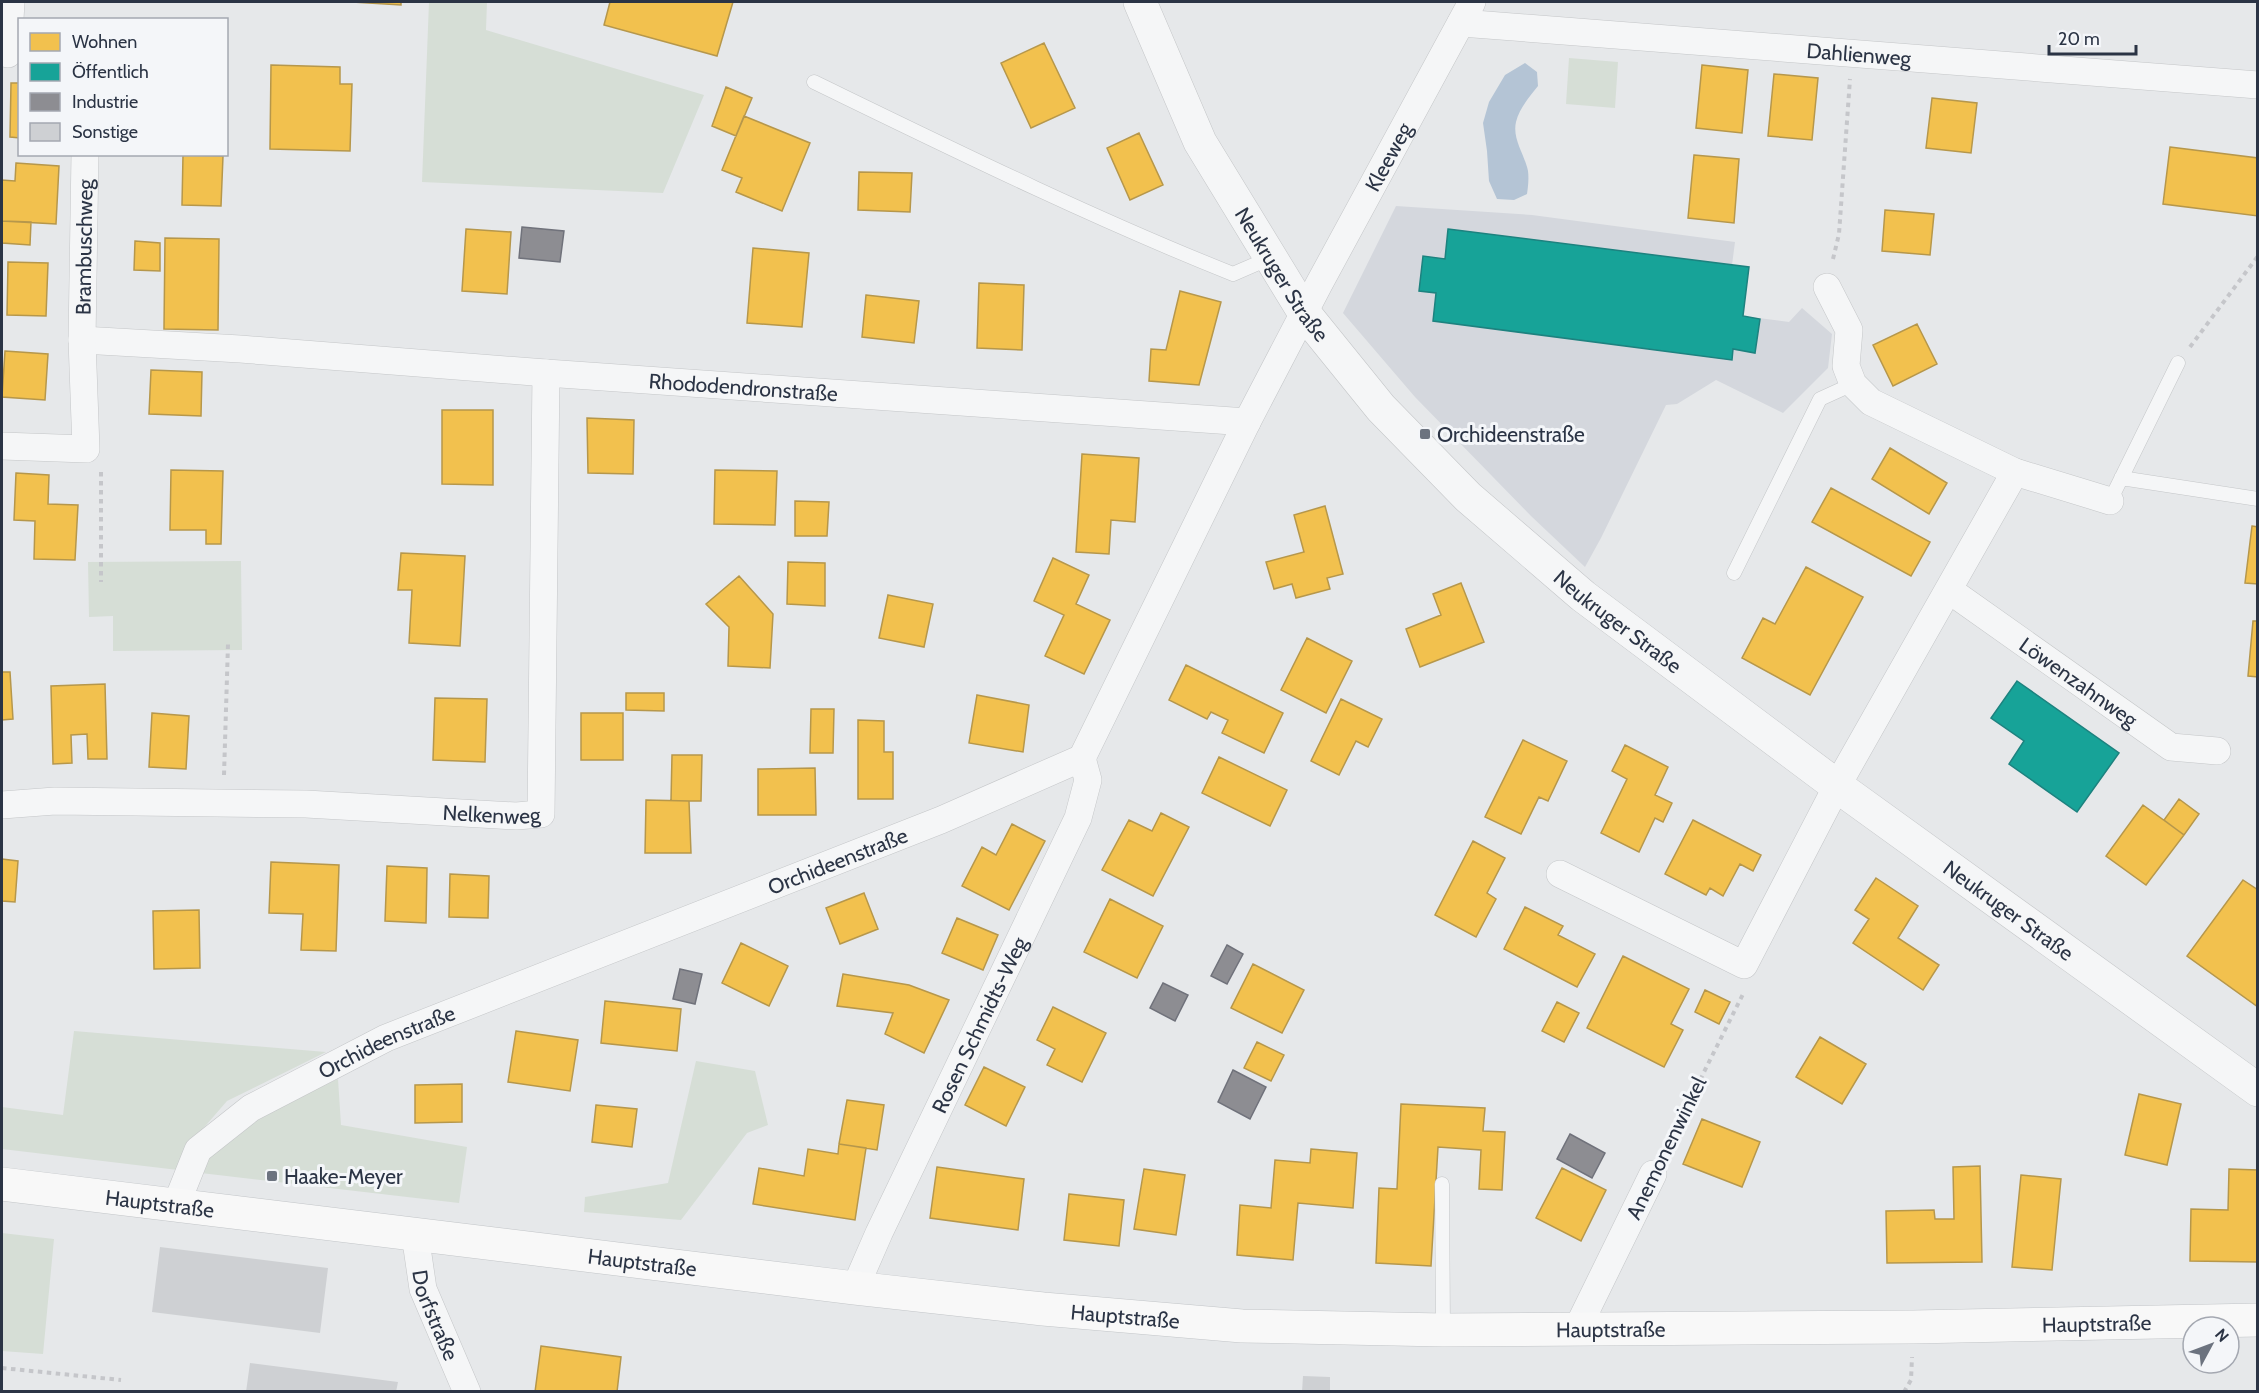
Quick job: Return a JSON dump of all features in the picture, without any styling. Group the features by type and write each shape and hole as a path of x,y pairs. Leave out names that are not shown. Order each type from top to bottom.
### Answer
{"main road":[{"name":"Hauptstraße","path":"2,1184 855,1288 1043,1309 1242,1326 1443,1330 1913,1327 2258,1320"}],"street":[{"path":"10,2 10,54"},
{"name":"Neukruger Straße","path":"1140,2 1200,142 1305,314 1381,408 1468,497 1583,596 1837,786 2258,1090"},
{"name":"Dahlienweg","path":"1466,12 1852,53 2258,84"},
{"name":"Kleeweg","path":"1305,314 1466,12"},
{"name":"Brambuschweg","path":"86,156 82,340 86,449"},
{"path":"1827,287 1849,330 1846,366 1853,384 1871,402 2015,472 2116,489"},
{"path":"1082,758 1247,422 1305,314"},
{"name":"Brambuschweg","path":"82,340 240,349"},
{"name":"Rhododendronstraße","path":"240,349 546,373 1247,422"},
{"name":"Nelkenweg","path":"2,805 55,801 306,804 516,816 542,814 546,373"},
{"path":"2,446 86,449"},
{"path":"1560,874 1744,965 1837,786 2015,472"},
{"name":"Löwenzahnweg","path":"1949,590 2171,747 2217,751"},
{"name":"Orchideenstraße","path":"176,1205 198,1150 251,1108 386,1038 941,820 1082,758"},
{"name":"Rosen Schmidts-Weg","path":"855,1288 879,1233 1078,818 1088,780 1082,758"},
{"name":"Anemonenwinkel","path":"1577,1329 1653,1174"},
{"name":"Dorfstraße","path":"415,1234 423,1288 467,1392"}],"lane":[{"path":"814,82 990,168 1233,274 1270,258"},
{"path":"2178,363 2116,489 2258,499"},
{"path":"1734,573 1820,399 1853,384"},
{"path":"1442,1184 1443,1330"}],"path":[{"path":"1827,287 1839,234 1852,53"},
{"path":"2178,363 2258,256"},
{"path":"86,449 101,471 101,582"},
{"path":"223,803 228,644"},
{"name":"Anemonenwinkel","path":"1653,1174 1747,986 1744,965"},
{"path":"2,1368 121,1380"}],"shaded area":[{"path":"429,2 487,2 486,30 704,95 663,193 422,182"},
{"path":"1569,58 1618,62 1615,108 1566,104"},
{"path":"1396,206 1532,215 1735,242 1732,265 1749,267 1743,316 1789,322 1802,308 1832,334 1828,368 1783,413 1716,380 1677,404 1666,405 1585,567 1531,516 1415,397 1343,313"},
{"path":"241,561 242,650 113,651 113,616 89,617 88,562"},
{"path":"74,1031 326,1052 227,1101 188,1146 178,1170 2,1149 2,1107 63,1115"},
{"path":"696,1061 755,1071 768,1125 747,1133 681,1220 584,1212 585,1197 668,1183"},
{"path":"338,1079 341,1125 467,1147 459,1203 201,1173 207,1156 258,1114"},
{"path":"2,1233 54,1239 43,1354 2,1351"}],"water":[{"path":"1525,63 1537,72 1538,86 1520,112 1515,128 1517,141 1528,171 1527,194 1514,200 1497,199 1489,181 1483,123 1489,102 1505,75"}],"building: Wohnen":[{"path":"352,2 401,2 401,5"},
{"path":"610,2 733,2 717,56 604,25"},
{"path":"1044,43 1075,108 1031,128 1001,63"},
{"path":"271,65 340,67 340,84 352,84 350,151 270,149"},
{"path":"1702,65 1748,70 1742,133 1696,128"},
{"path":"1774,74 1818,78 1812,140 1768,136"},
{"path":"11,83 18,83 18,138 10,137"},
{"path":"726,87 752,98 736,136 712,126"},
{"path":"1932,98 1977,103 1971,153 1926,148"},
{"path":"744,116 810,143 782,211 736,192 742,178 722,170"},
{"path":"1139,133 1163,185 1130,200 1107,148"},
{"path":"2170,147 2258,158 2258,216 2163,204"},
{"path":"1694,155 1739,159 1734,223 1688,218"},
{"path":"183,156 223,156 221,206 182,205"},
{"path":"16,163 59,166 56,224 2,221 2,180 15,181"},
{"path":"859,172 912,173 910,212 858,210"},
{"path":"1885,210 1934,214 1930,255 1882,251"},
{"path":"2,221 31,222 30,245 2,243"},
{"path":"466,229 511,232 507,294 462,291"},
{"path":"165,238 219,239 218,330 164,329"},
{"path":"135,241 160,243 160,271 134,270"},
{"path":"753,248 809,253 802,327 747,323"},
{"path":"8,262 48,263 46,316 7,315"},
{"path":"979,283 1024,285 1022,350 977,348"},
{"path":"1180,291 1221,302 1199,385 1149,381 1151,349 1166,350"},
{"path":"866,295 919,301 914,343 862,337"},
{"path":"1917,324 1937,364 1893,386 1873,345"},
{"path":"5,351 48,354 45,400 2,397"},
{"path":"151,370 202,372 201,416 149,414"},
{"path":"442,410 493,410 493,485 442,484"},
{"path":"587,418 634,420 633,474 588,473"},
{"path":"1890,448 1947,483 1929,514 1872,479"},
{"path":"1082,454 1139,458 1135,522 1111,520 1109,554 1076,552"},
{"path":"171,470 223,471 221,544 206,544 206,530 170,530"},
{"path":"715,470 777,471 775,525 714,524"},
{"path":"16,473 49,475 48,504 78,505 75,560 34,559 35,521 14,520"},
{"path":"1831,488 1930,542 1911,576 1812,522"},
{"path":"795,501 829,502 827,536 795,536"},
{"path":"1325,506 1343,574 1327,578 1330,589 1296,598 1292,584 1274,589 1266,562 1304,552 1294,515"},
{"path":"2252,526 2258,527 2258,584 2245,583"},
{"path":"401,553 465,556 460,646 409,643 412,590 398,590"},
{"path":"1053,558 1089,575 1076,604 1110,620 1084,674 1045,656 1064,615 1034,601"},
{"path":"788,562 825,563 825,606 787,604"},
{"path":"1806,567 1863,597 1810,695 1742,658 1763,618 1775,624"},
{"path":"739,576 773,614 770,668 728,666 729,627 706,604"},
{"path":"1461,583 1484,642 1420,667 1406,629 1441,615 1433,594"},
{"path":"888,595 933,604 924,647 879,638"},
{"path":"2253,621 2258,621 2258,677 2248,676"},
{"path":"1307,638 1352,661 1326,713 1281,690"},
{"path":"1186,665 1283,713 1264,753 1222,733 1228,720 1211,712 1207,719 1169,700"},
{"path":"2,672 10,672 13,719 2,720"},
{"path":"105,684 107,759 88,759 87,734 71,735 72,763 53,764 51,686"},
{"path":"626,693 664,693 664,711 626,710"},
{"path":"977,695 1029,705 1023,752 969,743"},
{"path":"435,698 487,699 485,762 433,760"},
{"path":"1341,699 1382,719 1368,747 1356,741 1339,775 1311,761"},
{"path":"811,709 834,709 833,753 810,753"},
{"path":"152,713 189,716 186,769 149,767"},
{"path":"581,713 623,713 623,760 581,760"},
{"path":"858,720 884,721 884,752 893,752 893,799 858,799"},
{"path":"1523,740 1567,761 1548,801 1539,797 1521,834 1485,817"},
{"path":"1625,745 1668,767 1655,795 1672,803 1663,822 1655,818 1639,852 1601,833 1627,779 1612,771"},
{"path":"672,755 702,755 701,801 671,801"},
{"path":"1219,757 1287,790 1270,826 1202,793"},
{"path":"815,768 816,815 758,815 758,769"},
{"path":"2179,799 2199,814 2184,835 2164,820"},
{"path":"646,800 689,801 691,853 645,853"},
{"path":"2143,805 2184,835 2146,885 2106,856"},
{"path":"1161,813 1189,827 1153,896 1102,870 1129,820 1152,831"},
{"path":"1693,820 1761,855 1753,871 1740,864 1723,896 1710,888 1706,895 1665,874"},
{"path":"1012,824 1045,841 1009,910 962,886 982,847 996,855"},
{"path":"1473,841 1505,858 1487,893 1496,899 1476,937 1435,915"},
{"path":"2,859 18,861 15,902 2,901"},
{"path":"271,862 339,865 336,951 301,950 303,914 269,913"},
{"path":"387,866 427,868 426,923 385,921"},
{"path":"450,874 489,876 488,918 449,917"},
{"path":"1876,878 1918,906 1898,938 1939,965 1923,990 1853,943 1869,919 1855,910"},
{"path":"2243,880 2258,890 2258,1007 2187,956"},
{"path":"864,893 878,929 840,944 826,908"},
{"path":"1110,899 1163,926 1137,978 1084,952"},
{"path":"1525,907 1563,926 1558,935 1595,954 1577,987 1504,949"},
{"path":"199,910 200,968 154,969 153,911"},
{"path":"957,918 998,935 983,970 942,953"},
{"path":"741,943 788,966 769,1006 722,983"},
{"path":"1623,956 1689,989 1671,1024 1683,1030 1664,1067 1587,1028"},
{"path":"1253,964 1304,990 1282,1033 1231,1008"},
{"path":"843,974 909,985 949,1000 924,1053 885,1034 893,1013 837,1006"},
{"path":"1705,990 1730,1002 1719,1024 1695,1012"},
{"path":"605,1001 681,1009 677,1051 601,1043"},
{"path":"1557,1002 1579,1013 1564,1042 1542,1031"},
{"path":"1053,1007 1106,1033 1082,1082 1047,1065 1055,1049 1037,1040"},
{"path":"516,1031 578,1040 570,1091 508,1082"},
{"path":"1820,1037 1866,1064 1842,1104 1796,1077"},
{"path":"1257,1042 1284,1055 1271,1081 1244,1068"},
{"path":"984,1067 1025,1087 1006,1126 965,1105"},
{"path":"462,1084 462,1122 415,1123 415,1085"},
{"path":"2139,1094 2181,1104 2167,1165 2125,1155"},
{"path":"847,1100 884,1105 877,1150 839,1144"},
{"path":"1401,1104 1485,1108 1483,1131 1505,1132 1502,1190 1479,1189 1481,1150 1438,1147 1431,1266 1376,1263 1379,1188 1397,1189"},
{"path":"596,1105 637,1109 632,1147 592,1142"},
{"path":"1702,1119 1760,1142 1742,1187 1683,1164"},
{"path":"839,1144 866,1148 855,1220 753,1204 759,1168 804,1176 808,1149 838,1154"},
{"path":"1311,1149 1357,1153 1353,1208 1298,1203 1293,1260 1237,1255 1240,1205 1271,1208 1275,1160 1310,1163"},
{"path":"1980,1166 1982,1262 1887,1263 1886,1211 1934,1210 1935,1219 1954,1219 1953,1167"},
{"path":"937,1167 1024,1179 1018,1230 930,1218"},
{"path":"1562,1168 1606,1190 1581,1241 1536,1218"},
{"path":"1144,1169 1185,1175 1176,1235 1134,1229"},
{"path":"2229,1169 2258,1170 2258,1262 2190,1261 2191,1209 2228,1210"},
{"path":"2021,1175 2061,1179 2052,1270 2012,1267"},
{"path":"1069,1194 1124,1200 1119,1246 1064,1240"},
{"path":"541,1346 621,1357 617,1392 535,1392"}],"building: Öffentlich":[{"path":"1448,229 1749,267 1743,316 1760,319 1755,353 1733,349 1732,360 1433,321 1436,293 1419,291 1423,256 1445,259"},
{"path":"2017,681 2119,753 2077,812 2009,764 2024,741 1991,718"}],"building: Industrie":[{"path":"522,227 564,231 560,262 519,258"},
{"path":"1227,945 1243,954 1227,984 1211,976"},
{"path":"680,969 702,974 695,1004 673,999"},
{"path":"1163,983 1188,995 1175,1021 1150,1008"},
{"path":"1233,1070 1266,1087 1250,1119 1218,1102"},
{"path":"1570,1134 1605,1153 1592,1178 1557,1159"}],"building: Sonstige":[{"path":"160,1247 328,1268 320,1333 152,1312"},
{"path":"250,1363 398,1382 396,1392 246,1392"},
{"path":"1303,1376 1330,1377 1330,1392 1302,1392"}],"place":[{"name":"Orchideenstraße","path":"1425,434"},
{"name":"Haake-Meyer","path":"272,1176"}]}
